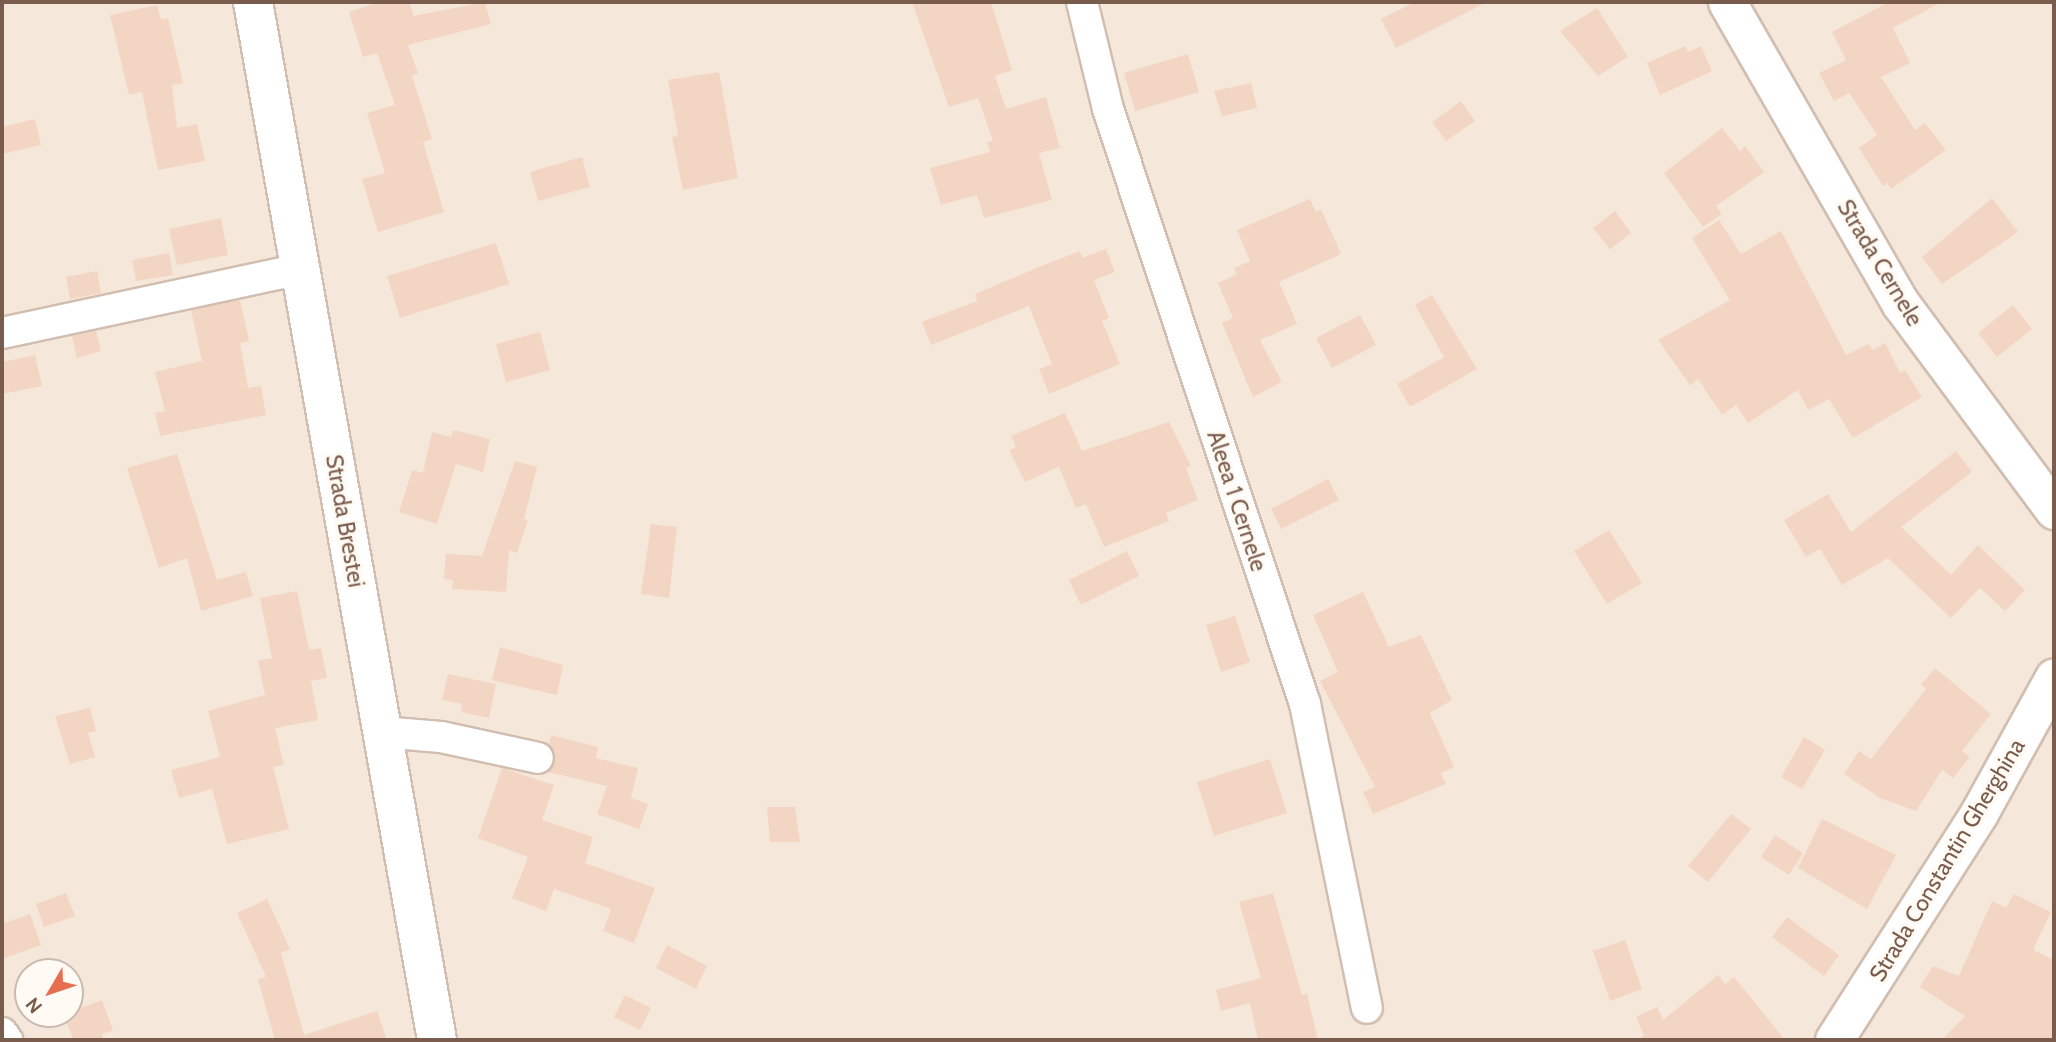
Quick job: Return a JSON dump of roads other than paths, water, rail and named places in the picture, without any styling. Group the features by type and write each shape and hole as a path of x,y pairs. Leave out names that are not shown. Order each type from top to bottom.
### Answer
{"main road":[{"name":"Strada Brestei","path":"254,2 437,1040"}],"street":[{"name":"Aleea 1 Cernele","path":"1082,2 1108,110 1305,704 1367,1008"},
{"name":"Strada Cernele","path":"1727,2 1901,304 2054,510"},
{"path":"2,333 301,269"},
{"name":"Strada Constantin Gherghina","path":"1834,1040 1979,813 2054,677"},
{"path":"382,732 440,737 538,758"},
{"path":"2,1033 7,1040"}]}
